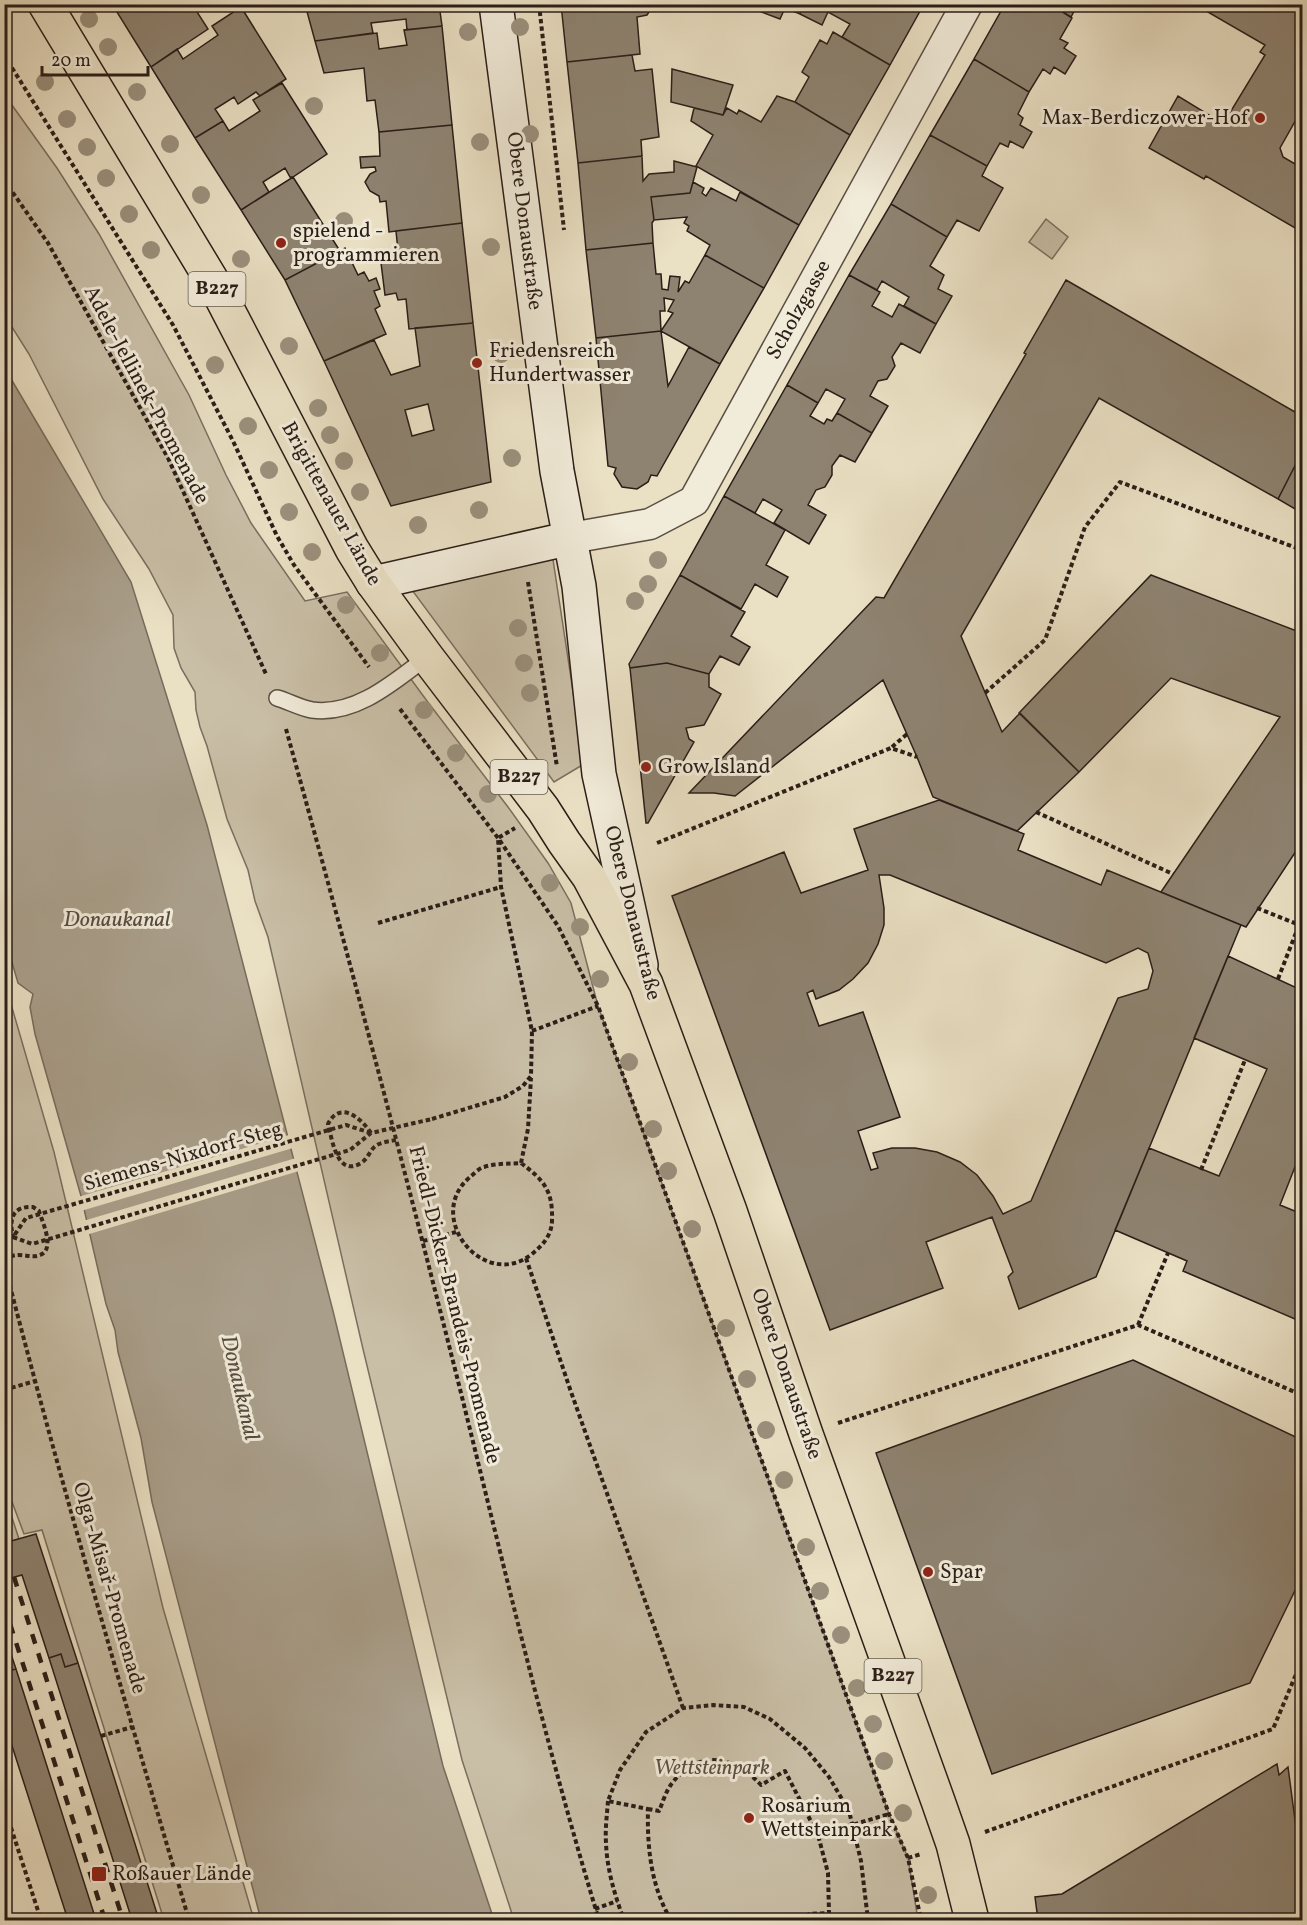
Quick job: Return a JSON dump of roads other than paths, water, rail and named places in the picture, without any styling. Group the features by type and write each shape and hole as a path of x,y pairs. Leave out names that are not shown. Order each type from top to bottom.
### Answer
{"main road":[{"name":"Brigittenauer Lände","path":"45,4 217,290 352,549 427,657 543,809 590,877 646,984"},
{"name":"Obere Donaustraße","path":"496,4 556,471 579,586 599,774 646,984 730,1210 806,1434 953,1844 972,1920"},
{"path":"374,583 571,538"}],"street":[{"name":"Scholzgasse","path":"571,538 650,524 694,501 967,4"}],"lane":[{"path":"277,698 311,710 336,710 384,689 427,657"}],"water":[{"name":"Donaukanal","path":"4,367 131,582 207,825 333,1311 443,1766 494,1920 261,1920 152,1502 141,1438 81,1196 35,1034 30,1007 33,994 18,983 5,938"}],"railway":[{"path":"14,1577 123,1920"},
{"path":"4,1605 105,1920"}],"place":[{"name":"Max-Berdiczower-Hof","path":"1260,118"},
{"name":"spielend - programmieren","path":"281,243"},
{"name":"Friedensreich Hundertwasser","path":"477,363"},
{"name":"Grow Island","path":"646,767"},
{"name":"Spar","path":"928,1572"},
{"name":"Rosarium Wettsteinpark","path":"749,1818"},
{"name":"Roßauer Lände","path":"99,1874"}],"park label":[{"name":"Wettsteinpark","path":"712,1768"}]}
